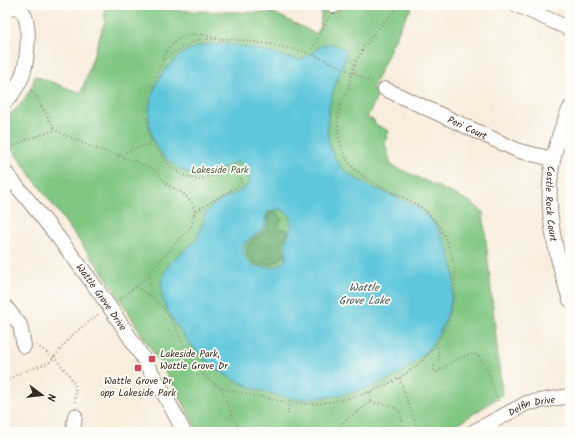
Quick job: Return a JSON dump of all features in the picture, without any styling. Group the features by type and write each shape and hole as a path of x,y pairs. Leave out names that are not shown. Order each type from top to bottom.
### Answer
{"street":[{"path":"517,5 570,29"},
{"path":"5,6 24,8 28,29 25,63 18,83 5,102"},
{"name":"Peri Court","path":"385,89 519,151 553,159"},
{"name":"Castle Rock Court","path":"570,108 555,146 548,208 552,232 570,300"},
{"name":"Wattle Grove Drive","path":"5,172 76,260 107,303 151,372 184,432"},
{"path":"5,306 20,325 24,346"},
{"name":"Delfin Drive","path":"473,432 527,403 570,396"},
{"path":"74,432 75,416"}],"path":[{"path":"310,53 334,5"},
{"path":"136,287 162,306 199,373 221,388 290,402 311,404 342,399 370,392 399,378 426,357 437,343 448,322 454,300 456,275 454,262 448,244 437,224 414,202 366,178 356,171 343,152 338,125 341,104 348,88 352,72 363,47 400,5"},
{"path":"194,214 235,188 241,182 241,172 237,168 231,168 198,180 183,175 170,166 152,143 145,114 149,90 168,49 180,38 191,33 221,39 268,44 310,53 385,89"},
{"path":"163,60 194,41 204,39 221,39"},
{"path":"18,83 34,93 56,130 89,146 135,161 153,170 168,186 183,193 192,203 196,211 191,227 136,287 119,301"},
{"path":"5,151 26,140 56,130"},
{"path":"118,155 152,143"},
{"path":"150,297 149,282 151,270"},
{"path":"5,381 18,374 45,365 54,358 72,335 100,314"},
{"path":"437,343 439,357 433,369 434,371 437,372 462,357 474,354 478,355 486,366 493,390 499,402"},
{"path":"24,346 36,345 43,348 71,377 75,387 75,416"},
{"path":"399,378 419,432"},
{"path":"221,388 234,420 242,432"},
{"path":"370,392 371,402"},
{"path":"288,414 290,402"},
{"path":"335,432 350,417 371,402 390,405 400,411 402,420 397,432"}],"green space":[{"name":"Lakeside Park","path":"104,5 190,11 274,13 316,34 320,27 322,9 338,11 339,5 413,5 402,24 372,89 379,93 367,118 374,120 375,124 389,131 385,143 391,165 469,201 483,212 502,395 461,422 440,432 198,432 177,391 108,280 5,140 5,119 20,105 31,89 35,76 81,93 105,21"},
{"path":"275,212 281,216 281,221 278,225 280,229 286,229 289,231 281,243 285,254 277,262 264,265 258,264 249,258 247,247 253,239 266,229 269,214"}],"water":[{"name":"Wattle Grove Lake","path":"330,43 345,49 346,56 333,93 328,120 330,146 335,158 339,165 358,180 408,202 427,215 436,226 447,247 452,261 454,284 451,301 444,322 434,341 421,357 404,370 386,381 366,389 345,394 293,399 250,387 226,375 214,367 194,348 171,318 162,295 162,283 165,271 173,260 190,246 198,237 208,210 250,183 245,166 239,162 202,176 190,174 174,165 159,151 151,134 149,115 152,96 159,78 171,63 186,51 205,45 230,45 242,46 301,60 322,46","holes":["279,209 289,215 292,222 285,243 286,257 284,261 280,265 270,267 259,267 250,264 243,250 246,242 265,227 267,212"]}],"place":[{"name":"Lakeside Park, Wattle Grove Dr","path":"152,359"},
{"name":"Wattle Grove Dr opp Lakeside Park","path":"138,368"}]}
